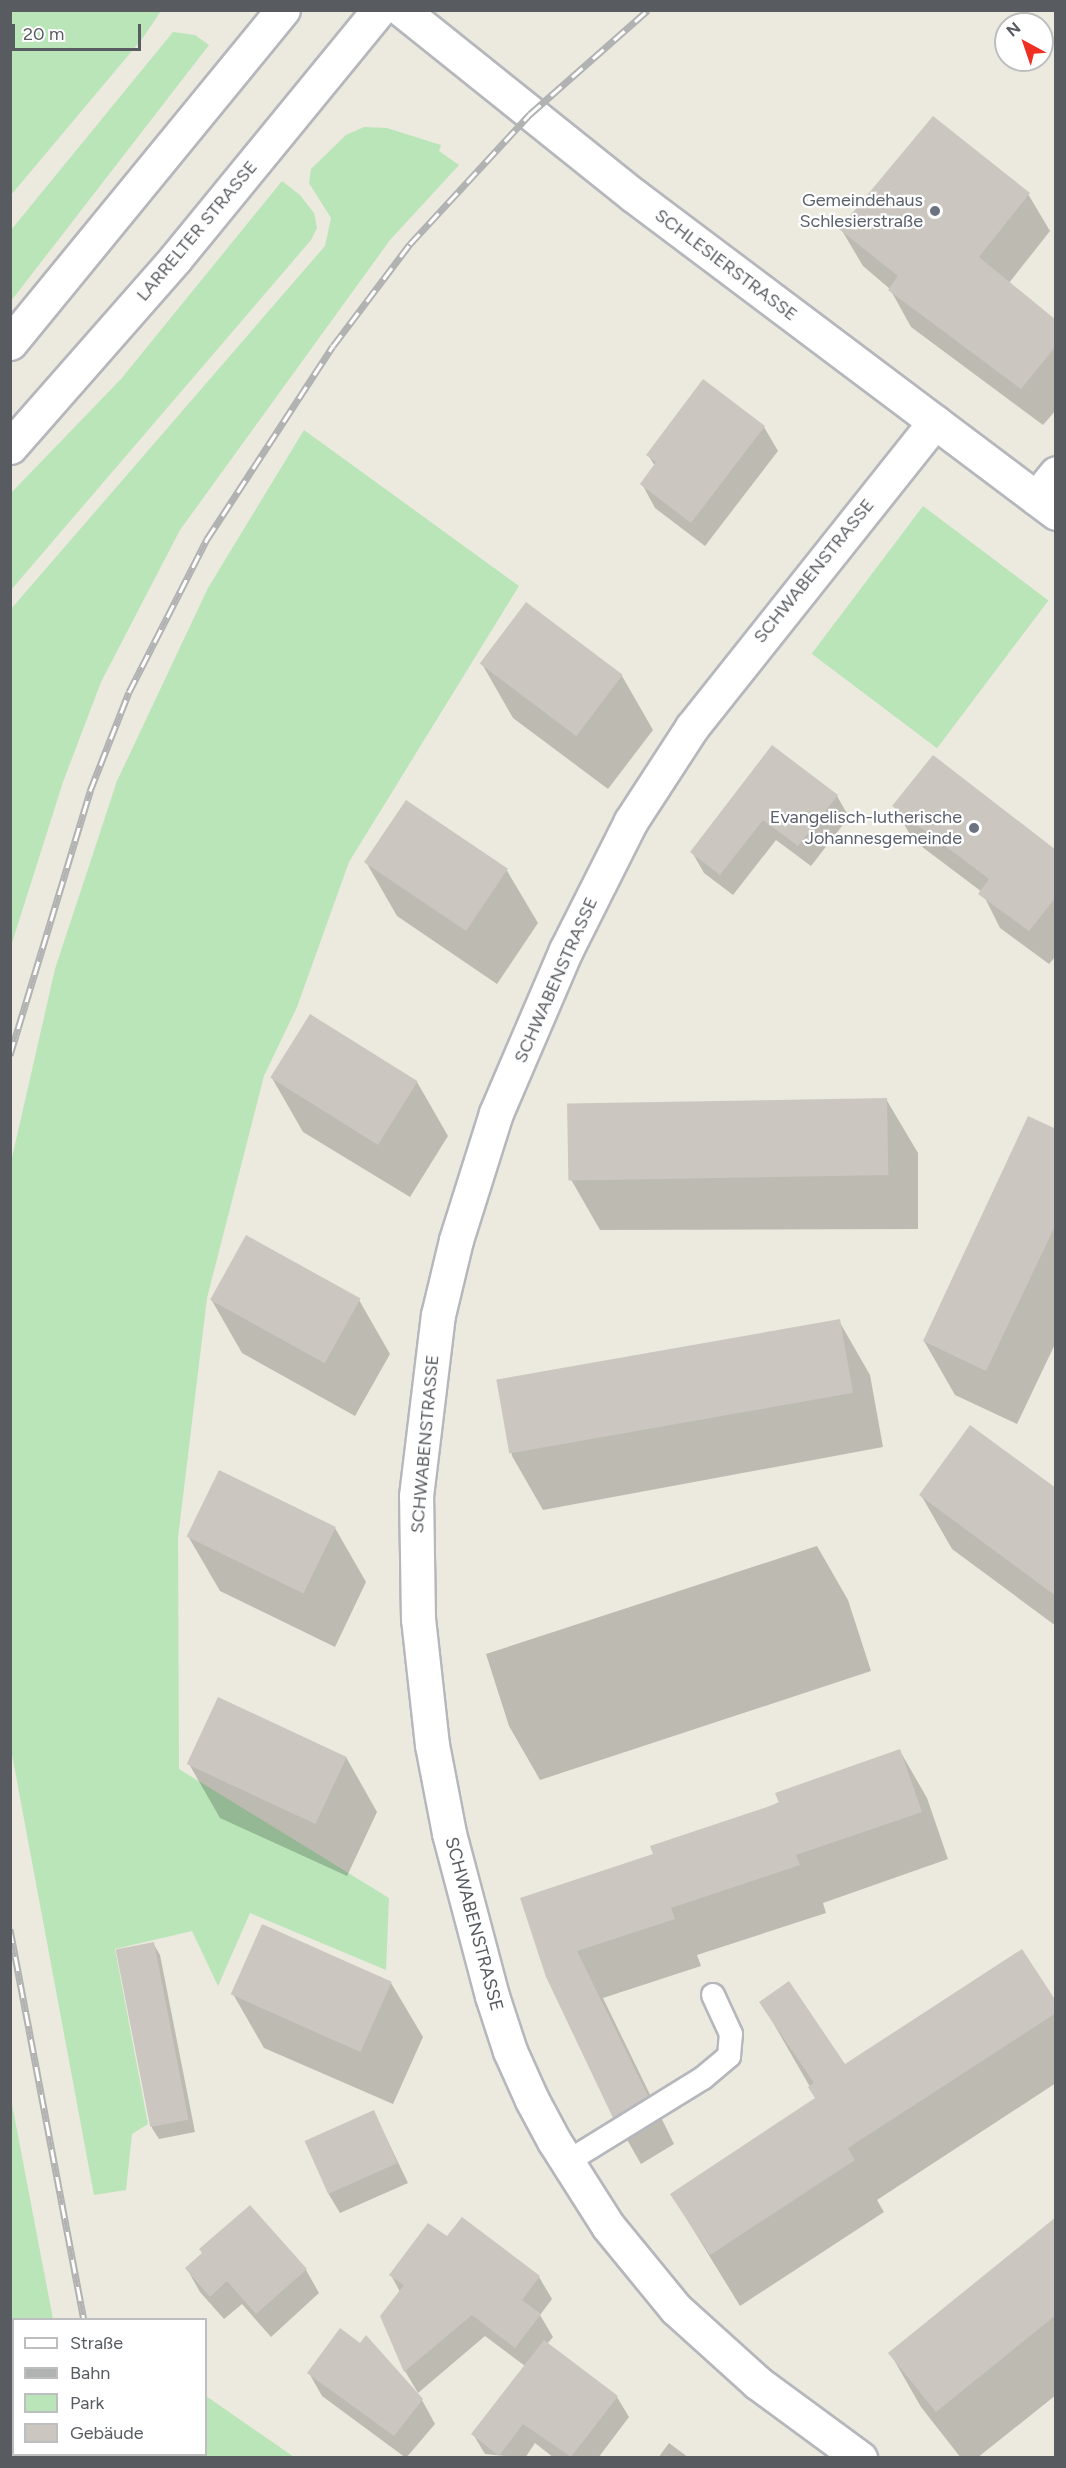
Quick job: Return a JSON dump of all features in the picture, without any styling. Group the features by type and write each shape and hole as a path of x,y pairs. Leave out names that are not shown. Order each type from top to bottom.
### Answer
{"street":[{"path":"10,343 283,10"},
{"name":"LARRELTER STRASSE","path":"10,447 175,259 379,10"},
{"name":"SCHLESIERSTRASSE","path":"402,10 633,195 1046,506"},
{"name":"SCHWABENSTRASSE","path":"860,2457 765,2389 676,2309 608,2226 567,2162 510,2051 466,1899 432,1745 417,1607 416,1496 438,1315 496,1113 566,950 631,821 692,727 754,644 935,422"},
{"path":"1046,506 1056,473"}],"lane":[{"path":"567,2162 703,2078 729,2056 731,2034 713,1995"}],"green space":[{"path":"11,10 161,11 142,39 11,195"},
{"path":"173,32 195,35 209,45 11,301 11,230"},
{"path":"364,127 387,128 441,145 439,151 459,165 390,240 180,530 101,682 63,782 11,946 11,609 325,246 331,218 309,183 311,169 346,135"},
{"path":"282,181 300,195 314,213 317,228 311,240 11,590 11,493 121,379"},
{"path":"304,430 519,586 349,862 297,1007 264,1076 207,1298 178,1538 179,1769 389,1898 386,1970 250,1913 218,1986 192,1931 115,1949 148,2124 132,2134 126,2190 94,2195 11,1749 11,1162 55,969 117,781 208,588"},
{"path":"923,506 1048,600 937,748 812,654"},
{"path":"11,2099 53,2318 12,2318 12,2456 207,2456 207,2397 294,2457 11,2457"}],"building":[{"name":"Gemeindehaus Schlesierstraße","path":"933,116 1030,193 979,257 1056,320 1056,346 1021,389 888,290 898,276 839,229"},
{"path":"703,379 765,426 691,523 640,484 656,462 646,455"},
{"path":"526,602 623,675 576,736 480,663"},
{"path":"772,745 838,795 798,846 763,820 720,875 690,852"},
{"name":"Evangelisch-lutherische Johannesgemeinde","path":"933,755 1056,850 1056,897 1029,931 978,894 989,879 892,806"},
{"path":"406,800 508,869 466,931 364,862"},
{"path":"310,1014 418,1081 378,1145 270,1078"},
{"path":"887,1098 888,1175 568,1181 567,1104"},
{"path":"1028,1116 1056,1129 1056,1224 986,1371 923,1341"},
{"path":"246,1235 361,1299 325,1363 210,1300"},
{"path":"840,1319 853,1393 509,1453 496,1380"},
{"path":"970,1425 1056,1488 1056,1596 919,1495"},
{"path":"219,1470 336,1527 303,1593 187,1537"},
{"path":"218,1697 347,1757 315,1824 187,1764"},
{"path":"900,1749 922,1812 796,1855 800,1865 671,1908 675,1919 577,1951 648,2096 613,2118 546,1977 520,1898 653,1854 650,1846 779,1803 775,1793"},
{"path":"262,1924 392,1982 360,2052 231,1994"},
{"path":"154,1942 189,2120 150,2127 116,1949"},
{"path":"1022,1949 1056,2001 1056,2013 848,2148 855,2160 710,2255 670,2194 815,2098 808,2087 814,2083 759,2002 789,1981 845,2064"},
{"path":"374,2110 398,2163 328,2194 305,2141"},
{"path":"250,2205 307,2269 256,2314 227,2281 210,2297 185,2268 202,2253 199,2249"},
{"path":"462,2217 540,2276 522,2300 541,2314 515,2348 472,2315 404,2372 380,2316 404,2285 389,2275 428,2223 447,2236"},
{"path":"1056,2217 1056,2315 936,2412 888,2353"},
{"path":"340,2328 360,2343 366,2335 423,2399 394,2436 307,2373"},
{"path":"544,2340 618,2396 571,2457 523,2424 499,2456 471,2434"}],"railway":[{"path":"10,1055 90,791 129,692 207,539 333,346 410,244 530,114 648,10"},
{"path":"10,1929 84,2318"}],"place":[{"name":"Gemeindehaus Schlesierstraße","path":"935,211"},
{"name":"Evangelisch-lutherische Johannesgemeinde","path":"974,828"}]}
